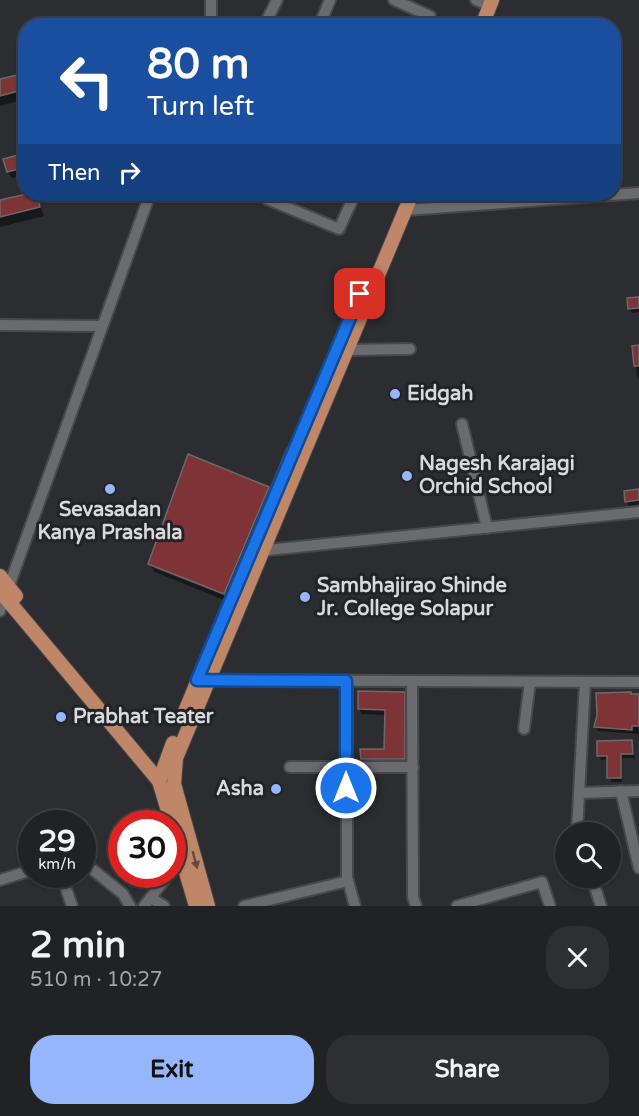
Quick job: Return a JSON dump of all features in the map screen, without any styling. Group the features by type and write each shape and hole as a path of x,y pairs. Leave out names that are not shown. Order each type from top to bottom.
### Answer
{"main road":[{"path":"476,18 484,2"},
{"path":"483,18 484,2"},
{"path":"169,810 161,776 203,680 400,201"},
{"path":"256,551 409,201"},
{"path":"4,588 161,776 174,784"},
{"path":"203,680 176,758 174,784 208,906"},
{"path":"186,871 196,906"}],"street":[{"path":"211,0 211,18"},
{"path":"268,18 277,0"},
{"path":"322,18 330,0"},
{"path":"394,0 430,16 429,18"},
{"path":"621,194 639,193"},
{"path":"0,611 4,588 147,201"},
{"path":"272,201 339,229 352,201"},
{"path":"406,210 529,201"},
{"path":"0,325 101,326"},
{"path":"346,350 410,348"},
{"path":"462,424 487,528"},
{"path":"256,551 639,512"},
{"path":"203,680 639,682"},
{"path":"346,681 348,881 355,906"},
{"path":"412,681 416,906"},
{"path":"524,729 530,682"},
{"path":"578,822 585,682"},
{"path":"290,767 413,767"},
{"path":"579,793 639,790"},
{"path":"621,791 639,868"},
{"path":"96,872 123,894 130,906"},
{"path":"0,880 18,874"},
{"path":"244,906 348,881"},
{"path":"457,906 478,903 542,882 550,906"},
{"path":"66,888 72,906"},
{"path":"158,888 147,902 165,906"},
{"path":"595,888 601,906"}],"building":[{"path":"18,75 18,91 0,96 0,79"},
{"path":"18,155 18,169 7,172 3,159"},
{"path":"18,196 18,201 39,201 40,207 0,217 0,200"},
{"path":"639,297 639,308 628,309 627,298"},
{"path":"639,345 639,366 634,366 632,346"},
{"path":"188,454 269,487 224,594 148,564"},
{"path":"639,489 639,500 625,502 624,491"},
{"path":"358,691 405,692 405,759 361,759 360,749 384,749 385,710 358,709"},
{"path":"631,692 631,694 639,694 639,726 632,726 632,730 594,727 597,715 596,693"},
{"path":"632,740 633,754 621,754 621,778 607,778 607,756 597,756 597,741"}],"place":[{"name":"Eidgah","path":"395,394"},
{"name":"Nagesh Karajagi Orchid School","path":"407,476"},
{"name":"Sevasadan Kanya Prashala","path":"110,489"},
{"name":"Sambhajirao Shinde Jr. College Solapur","path":"305,597"},
{"name":"Prabhat Teater","path":"61,717"},
{"name":"Asha","path":"276,789"}],"route":[{"path":"346,788 346,681 197,680 255,538 360,294"}]}
